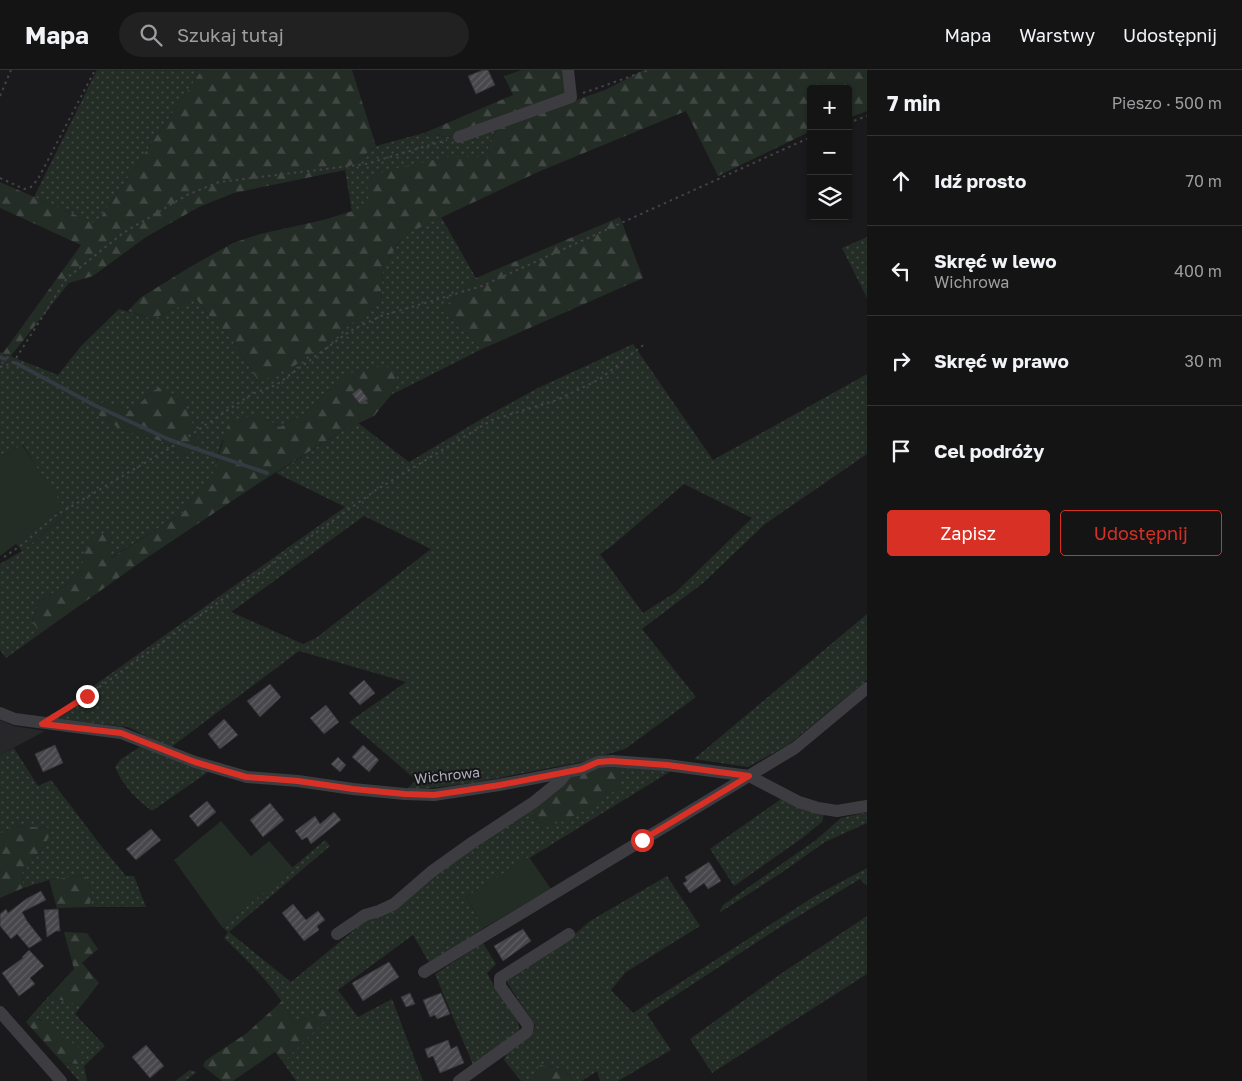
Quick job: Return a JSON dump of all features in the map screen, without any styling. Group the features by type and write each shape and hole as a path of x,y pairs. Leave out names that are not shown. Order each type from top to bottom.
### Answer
{"street":[{"path":"459,137 572,97 568,70"},
{"path":"424,972 795,748 867,688"},
{"name":"Wichrowa","path":"0,713 15,719 42,724 121,733 195,762 246,777 298,781 353,789 434,795 500,785 582,769 598,762 612,761 667,765 749,776 798,802 818,808 837,811 867,806"},
{"path":"337,934 365,915 394,904 431,872 534,802 560,782 567,772"},
{"path":"459,1081 527,1032 528,1025 500,986 500,978 569,934"},
{"path":"0,1012 61,1081"}],"path":[{"path":"0,96 11,70"},
{"path":"0,178 24,189 31,188 38,179 95,70"},
{"path":"572,97 650,70"},
{"path":"852,122 867,116"},
{"path":"0,366 13,363 67,278 123,233 187,195 219,182 366,164 459,137"},
{"path":"4,557 23,544 55,516 180,442 252,394 276,385 350,331 381,316 482,286 807,139"},
{"path":"42,724 87,696 376,490 492,420 557,400 600,379 646,342"}],"shaded area":[{"path":"0,720 14,726 45,731 0,755"}],"green space":[{"path":"97,70 202,70 96,224 34,197"},
{"path":"202,70 352,70 376,146 345,170 234,193 199,207 146,237 93,276 69,283 10,357 3,353 81,245 0,208 0,182 96,224"},
{"path":"522,70 563,70 568,103 605,90 644,70 867,70 867,111 852,117 852,85 807,85 807,133 718,176 686,111 538,172 404,235 383,267 381,302 294,366 259,382 231,338 205,311 194,295 178,307 153,319 128,311 140,298 233,243 260,234 323,220 369,206 367,182 384,171 446,157 488,157 489,143 498,128 446,137 424,133 513,95 504,76"},
{"path":"498,127 489,143 488,157 446,157 370,206 352,212 345,170 376,146 424,133 446,137"},
{"path":"441,217 476,278 441,310 482,349 391,395 397,382 329,390 303,415 280,427 259,415 222,441 213,474 194,496 183,513 110,558 84,553 82,568 74,580 39,602 32,622 41,633 6,658 0,650 0,564 22,551 66,515 23,445 0,457 0,352 58,375 81,346 119,309 153,319 178,307 194,294 205,311 231,338 259,382 381,302 383,267 404,235","holes":["151,392 187,456 161,441 122,430 90,409 104,402 133,411"]},
{"path":"620,217 643,278 482,349 441,310 476,278"},
{"path":"867,237 867,298 842,248"},
{"path":"633,344 713,460 867,374 867,454 765,524 703,583 642,629 696,697 625,749 581,762 472,783 405,791 416,780 349,722 406,682 299,651 170,748 128,727 68,720 41,720 64,707 345,507 276,473 358,423 409,462 536,389","holes":["684,484 752,518 676,592 643,613 600,554","364,516 431,549 316,638 303,644 231,612"]},
{"path":"383,366 391,368 397,382 391,395 374,416 342,431 262,481 145,559 41,633 32,622 39,602 74,580 82,568 84,553 93,538 104,533 110,538 111,558 183,513 213,473 230,420 259,415 280,427 303,415 329,390 353,372"},
{"path":"161,387 183,399 200,442 187,456 161,441 122,430 89,409 104,402 133,411 151,392"},
{"path":"22,445 64,507 66,515 22,551 16,544 0,556 0,457"},
{"path":"867,614 867,680 788,745 748,767 694,759"},
{"path":"140,747 211,770 152,811 130,792 115,767 121,759"},
{"path":"14,748 38,786 51,780 126,876 134,876 146,907 89,907 92,895 85,875 49,880 23,888 22,873 46,844 51,828 14,826 0,834 0,755"},
{"path":"621,767 671,771 466,897 484,928 430,964 413,935 338,990 358,1017 392,999 423,1081 296,1081 283,1062 328,1017 323,1008 295,1024 272,988 224,938 228,932 222,927 325,840 330,846 229,932 291,982 369,918 529,808 543,829"},
{"path":"621,767 619,788 587,810 543,829 529,808 572,776 600,768"},
{"path":"781,799 824,814 822,822 734,886 710,849"},
{"path":"867,812 867,823 825,842 719,913 723,905 816,840 841,818"},
{"path":"221,821 251,856 269,841 293,868 222,927 174,860"},
{"path":"14,826 51,828 46,844 22,873 23,888 0,898 0,834"},
{"path":"529,857 551,889 484,928 466,897"},
{"path":"867,868 867,886 860,879 777,929 647,1014 671,1050 618,1081 600,1081 597,1071 582,1081 573,1081 565,1070 540,1065 531,1081 521,1081 504,1060 508,1050 532,1036 535,1025 506,981 575,934 590,921 667,876 700,926 626,972 611,990 633,1013 815,896"},
{"path":"85,875 92,895 89,907 57,908 49,880"},
{"path":"867,916 867,974 712,1073 690,1039 779,975"},
{"path":"64,932 87,933 98,949 82,963 99,983 82,1005 48,997 74,969"},
{"path":"483,943 496,964 487,973 498,994 502,995 518,1021 520,1033 473,1065 435,974"},
{"path":"48,997 82,1005 75,1014 105,1046 84,1066 87,1081 79,1081 63,1063 79,1064 41,1020 31,1016"},
{"path":"282,1001 295,1024 323,1008 329,1017 283,1062 275,1052 233,1081 222,1081 203,1066 205,1061 247,1033"},
{"path":"31,1016 62,1034 79,1048 80,1064 63,1063 26,1022"},
{"path":"540,1065 565,1070 573,1081 531,1081"},
{"path":"190,1070 197,1072 185,1081 175,1081"}],"building":[{"path":"488,70 495,85 476,94 468,76"},
{"path":"360,388 368,399 360,404 352,394"},
{"path":"364,680 375,693 360,705 349,693"},
{"path":"270,684 281,697 260,717 247,701"},
{"path":"326,705 339,722 324,734 310,718"},
{"path":"224,719 238,735 220,749 208,734"},
{"path":"55,745 63,763 43,772 35,754"},
{"path":"363,745 379,760 369,772 352,757"},
{"path":"338,757 346,765 340,772 331,764"},
{"path":"207,801 216,812 198,827 189,816"},
{"path":"270,803 284,820 263,837 250,820"},
{"path":"334,812 341,820 311,844 307,837 302,840 295,831 315,816 320,824"},
{"path":"151,829 161,840 136,860 126,849"},
{"path":"709,862 721,881 708,889 704,883 690,893 683,883 687,881 685,877"},
{"path":"41,891 46,900 22,912 42,940 29,948 17,934 11,939 0,926 0,914 6,909 8,913 26,899"},
{"path":"293,904 306,920 318,911 325,920 317,926 319,930 304,941 282,913"},
{"path":"58,909 60,931 56,931 47,937 44,910"},
{"path":"523,929 531,941 503,961 494,946"},
{"path":"29,950 44,966 30,978 35,984 19,996 2,973 23,958"},
{"path":"389,962 399,977 363,1001 352,983"},
{"path":"410,993 415,1004 406,1007 401,997"},
{"path":"441,993 450,1014 437,1019 435,1015 430,1017 423,1000"},
{"path":"448,1040 451,1049 457,1046 464,1063 440,1073 433,1056 428,1058 425,1049"},
{"path":"146,1045 164,1066 150,1078 132,1057"}],"waterway":[{"path":"0,357 5,359"},
{"path":"16,363 94,405 170,440 267,473"}],"route":[{"path":"87,696 42,724 121,733 195,762 248,778 298,781 405,794 434,795 500,785 582,769 598,762 612,761 667,765 749,776 642,840"}]}
